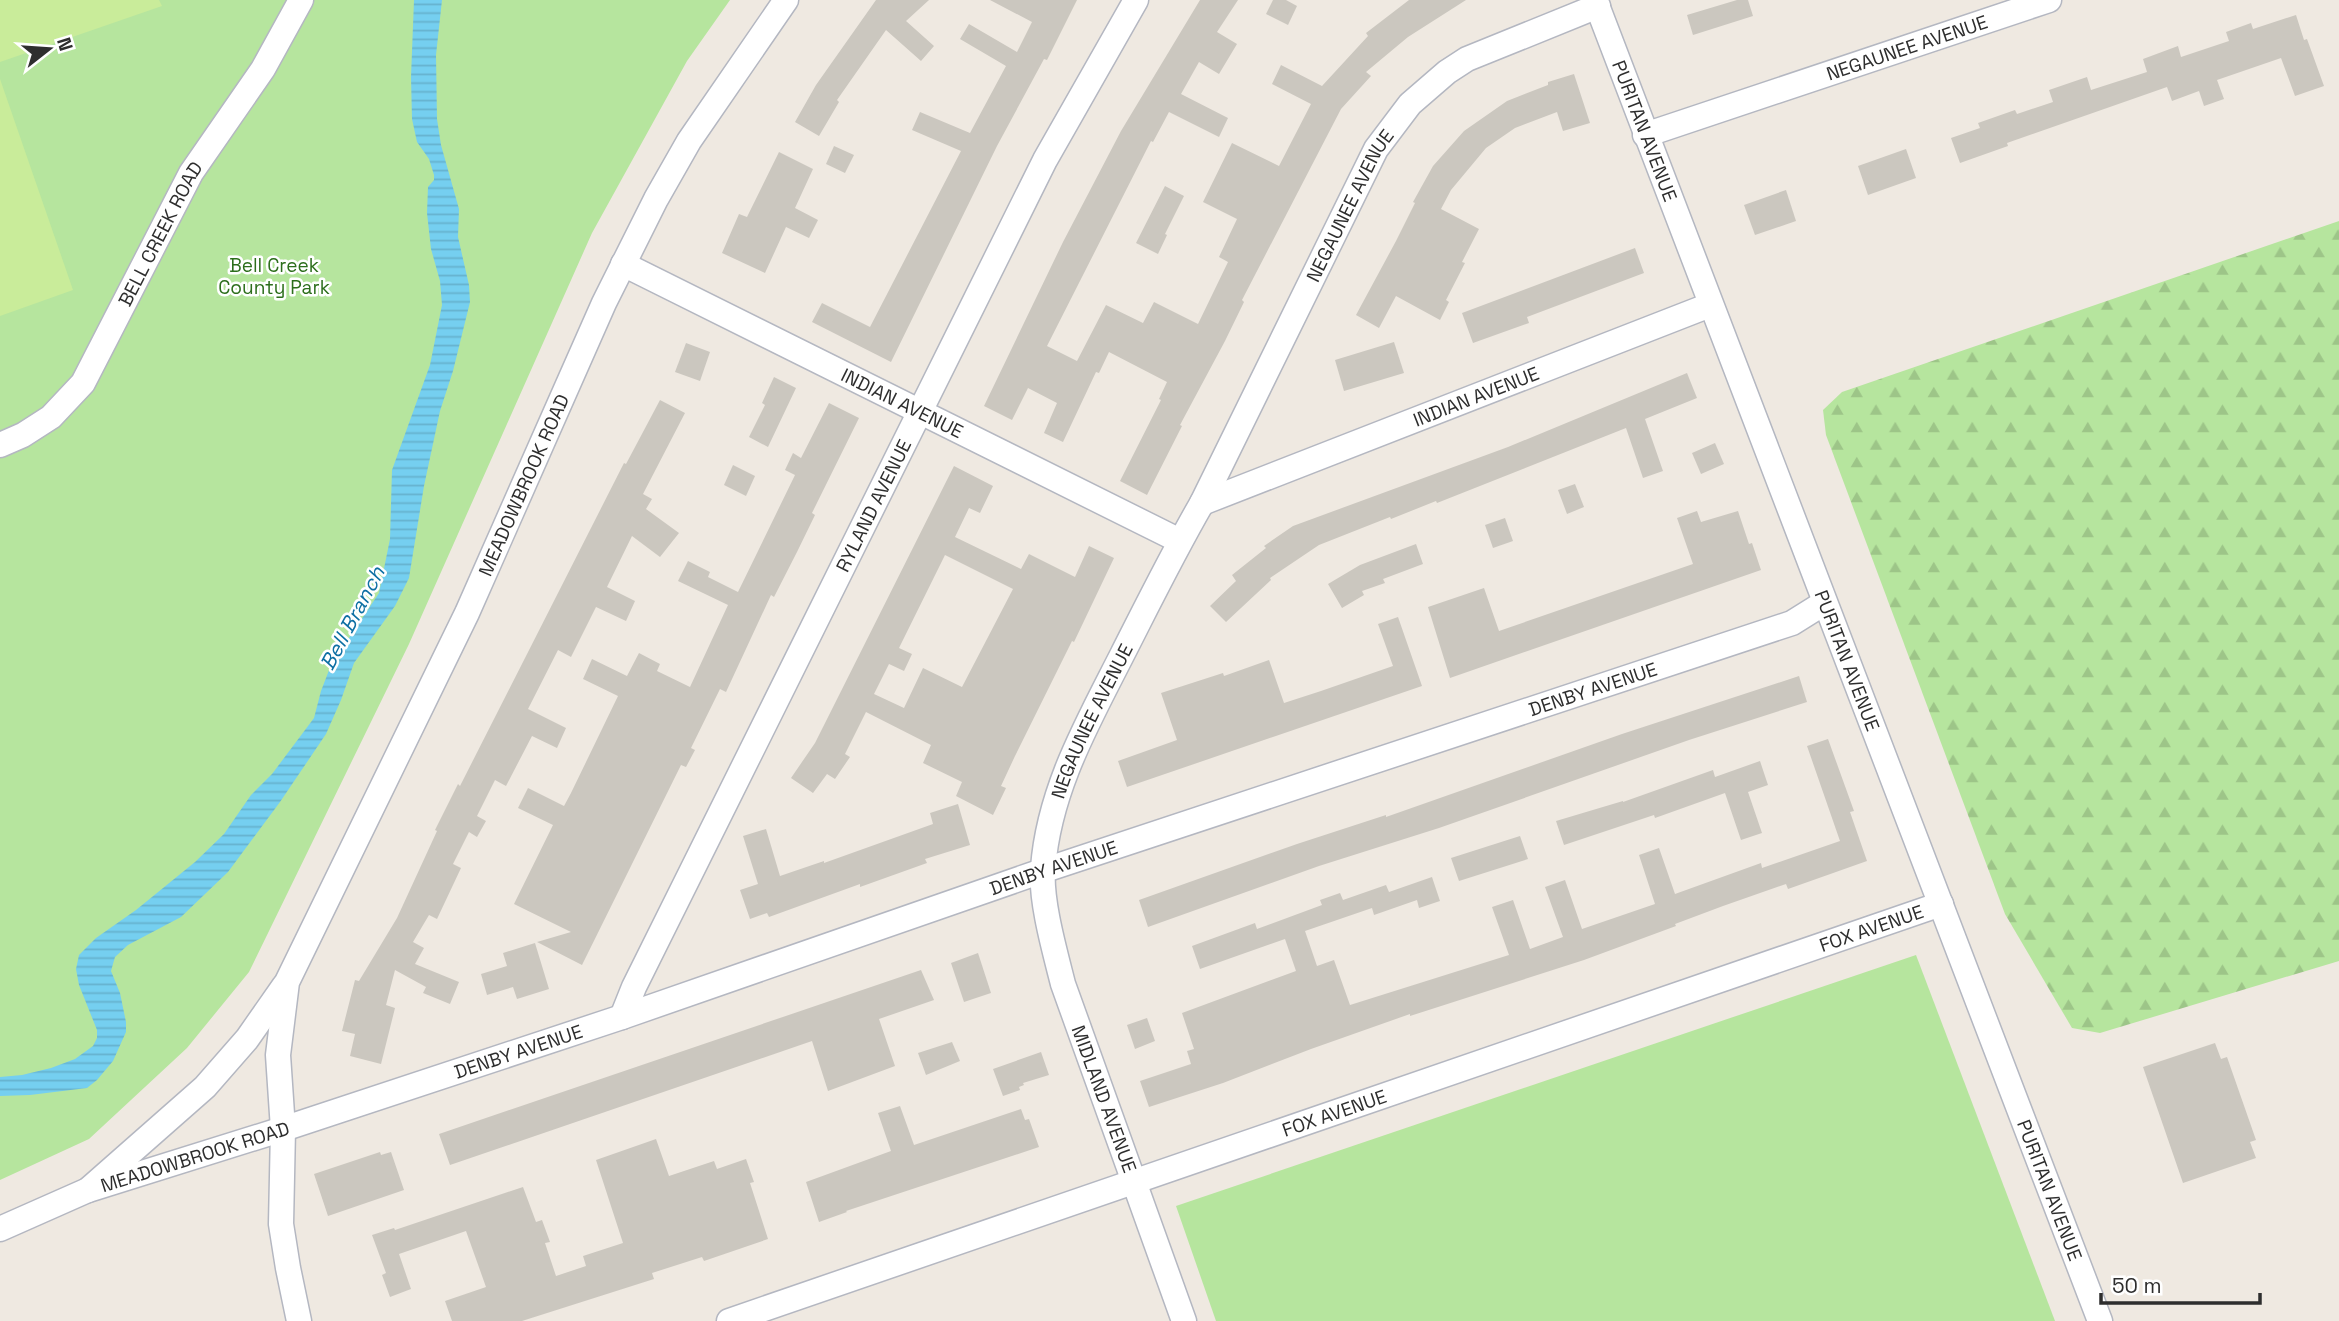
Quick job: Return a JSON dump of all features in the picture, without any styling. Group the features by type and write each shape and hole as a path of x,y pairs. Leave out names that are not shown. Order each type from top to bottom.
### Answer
{"street":[{"name":"BELL CREEK ROAD","path":"0,445 23,435 51,416 83,383 191,173 263,69 301,0"},
{"name":"MEADOWBROOK ROAD","path":"88,1190 205,1087 247,1039 287,982 467,613 623,264 689,141 786,0"},
{"name":"RYLAND AVENUE","path":"622,1017 634,987 1045,160 1136,0"},
{"name":"NEGAUNEE AVENUE","path":"1645,135 2049,0"},
{"name":"NEGAUNEE AVENUE","path":"1042,872 1050,822 1067,767 1180,541 1202,503 1376,149 1395,122 1428,87 1467,59 1596,3"},
{"name":"PURITAN AVENUE","path":"1596,3 2100,1321"},
{"name":"INDIAN AVENUE","path":"623,264 1180,541"},
{"name":"INDIAN AVENUE","path":"1202,503 1710,305"},
{"name":"DENBY AVENUE","path":"283,1129 622,1017 1042,872 1792,623 1824,603"},
{"name":"MIDLAND AVENUE","path":"1042,872 1050,928 1063,984 1184,1321"},
{"name":"FOX AVENUE","path":"729,1321 1941,905"},
{"name":"MEADOWBROOK ROAD","path":"0,1229 88,1190 283,1129 278,1055 287,982"},
{"path":"283,1129 281,1224 299,1321"}],"green space":[{"name":"Bell Creek County Park","path":"0,0 730,0 687,61 592,233 409,644 249,972 187,1048 89,1139 0,1180"},
{"path":"0,0 159,0 162,6 0,62"},
{"path":"0,79 73,290 0,316"},
{"path":"2339,221 2339,961 2100,1033 2072,1028 2005,914 1826,435 1823,410 1842,392"},
{"path":"1916,955 2055,1321 1216,1321 1176,1206"}],"water":[{"name":"Bell Branch","path":"414,0 442,0 436,55 437,119 441,145 459,209 458,237 469,285 470,302 440,411 409,578 395,606 354,663 326,734 228,872 181,917 128,945 115,957 111,971 120,993 126,1032 113,1061 87,1088 0,1096 0,1077 51,1068 75,1059 93,1046 97,1030 79,985 76,969 79,955 96,938 136,910 195,862 224,834 251,795 272,774 314,718 331,665 379,593 390,539 392,470 430,365 442,305 427,213 428,187 434,180 434,175 429,159 417,142 412,119"}],"building":[{"path":"876,0 929,0 906,21 934,46 921,61 886,30 837,100 839,102 819,136 795,122 816,85"},
{"path":"990,0 1077,0 1047,60 1044,59 997,146 891,362 812,322 822,303 870,327 961,151 912,130 920,112 970,133 1006,66 960,39 969,24 1017,52 1032,22"},
{"path":"1200,0 1238,0 1217,32 1237,44 1219,74 1199,62 1181,94 1228,118 1219,137 1169,112 1153,142 1151,141 1047,346 1077,361 1106,305 1143,323 1154,302 1198,324 1228,262 1219,257 1237,219 1203,202 1232,143 1279,166 1311,104 1272,84 1281,65 1322,86 1368,36 1366,33 1409,0 1466,0 1408,37 1366,72 1371,76 1341,109 1242,300 1244,302 1225,341 1180,425 1182,426 1147,495 1120,481 1161,400 1159,399 1167,382 1109,352 1099,373 1096,372 1063,442 1044,433 1057,403 1028,388 1012,420 984,406 1063,242 1121,131"},
{"path":"1273,0 1286,0 1297,6 1288,25 1266,14"},
{"path":"1737,0 1748,0 1753,16 1693,35 1687,15"},
{"path":"2296,15 2324,86 2295,96 2281,58 2217,80 2224,99 2204,106 2199,91 2172,101 2167,87 2007,143 2008,146 1960,163 1951,138 1980,128 1978,123 2015,110 2017,114 2053,102 2049,90 2087,77 2091,90 2147,72 2143,59 2178,46 2181,57 2229,41 2226,32 2251,23 2253,29"},
{"path":"1574,74 1590,123 1563,131 1557,112 1515,128 1486,148 1451,190 1441,209 1479,229 1462,262 1465,263 1446,300 1449,302 1440,320 1396,296 1379,328 1356,315 1433,166 1464,131 1507,101 1548,85 1548,82"},
{"path":"834,146 854,155 845,173 826,164"},
{"path":"1906,149 1916,178 1868,195 1858,166"},
{"path":"779,152 813,169 795,208 818,220 809,238 786,227 765,273 722,253 739,214 747,217"},
{"path":"1165,186 1184,196 1158,254 1136,243"},
{"path":"1786,190 1796,221 1755,235 1744,205"},
{"path":"1635,248 1644,273 1527,317 1529,323 1473,343 1462,313"},
{"path":"1394,342 1404,373 1344,391 1335,360"},
{"path":"686,343 710,352 700,381 675,372"},
{"path":"1687,373 1697,398 1645,419 1663,471 1643,478 1626,428 1437,503 1436,501 1391,519 1390,517 1319,545 1270,578 1271,580 1226,622 1210,606 1236,581 1232,575 1266,548 1264,546 1293,526 1508,447"},
{"path":"774,377 796,388 768,447 749,437 765,405 762,403"},
{"path":"660,400 685,413 643,494 652,499 646,509 679,533 660,557 632,536 607,587 635,601 626,621 596,607 571,657 558,650 528,709 566,728 557,748 532,736 506,786 495,780 477,816 486,821 477,837 469,832 453,864 461,868 437,919 429,915 413,942 424,948 415,964 459,982 450,1004 423,993 426,987 395,970 386,1005 395,1008 381,1064 350,1056 355,1034 342,1031 355,980 359,981 397,918 458,784 460,786 624,463 626,464"},
{"path":"829,403 859,418 812,513 815,515 797,552 774,597 771,595 726,692 720,689 691,748 695,750 686,767 681,765 582,965 537,942 571,932 514,904 553,825 518,808 528,788 564,806 571,793 618,696 583,679 592,659 627,676 639,653 660,664 657,671 690,687 728,605 678,581 688,561 710,572 708,577 738,592 795,475 785,470 793,453 801,458"},
{"path":"1715,443 1724,464 1701,474 1692,453"},
{"path":"733,465 755,476 746,496 724,485"},
{"path":"954,466 993,486 980,513 969,508 955,537 1021,569 1029,554 1075,577 1089,546 1114,558 1015,756 1001,786 1006,788 993,815 956,796 962,782 923,763 931,745 866,712 845,754 850,757 835,779 827,774 813,793 791,778 815,743","holes":["945,555 1013,589 962,687 923,668 904,708 874,694 889,664 904,671 912,654 899,648"]},
{"path":"1575,484 1584,507 1567,514 1558,490"},
{"path":"1697,511 1701,522 1738,511 1761,570 1450,678 1428,607 1484,588 1499,631 1693,564 1677,518"},
{"path":"1505,518 1513,541 1493,548 1485,525"},
{"path":"1416,544 1423,564 1383,579 1385,583 1362,591 1364,595 1342,608 1328,584 1360,565"},
{"path":"1398,617 1422,686 1127,787 1118,761 1177,740 1161,693 1223,673 1224,676 1269,660 1284,703 1393,666 1378,624"},
{"path":"1799,676 1807,702 1689,740 1439,828 1319,866 1148,927 1139,900 1297,844 1386,817 1622,734"},
{"path":"1828,739 1854,811 1850,812 1867,861 1788,889 1786,884 1584,960 1410,1014 1223,1083 1149,1107 1140,1081 1191,1064 1187,1051 1194,1049 1182,1013 1296,971 1285,939 1200,969 1192,946 1255,923 1257,929 1322,905 1320,900 1340,893 1343,900 1386,885 1389,892 1432,877 1440,901 1419,908 1417,900 1374,915 1372,908 1305,931 1317,966 1334,960 1350,1005 1509,955 1492,907 1513,900 1530,949 1563,937 1545,887 1565,880 1582,929 1655,904 1639,855 1659,848 1675,894 1761,863 1762,868 1840,841 1807,746"},
{"path":"1760,761 1768,785 1748,792 1762,833 1741,840 1725,793 1655,818 1654,815 1564,845 1556,821 1623,802 1713,770 1715,777"},
{"path":"958,804 970,845 925,859 927,863 860,887 860,884 769,917 767,913 750,919 740,890 758,884 743,836 766,829 780,876 933,824 930,813"},
{"path":"1520,836 1528,859 1459,881 1451,858"},
{"path":"535,943 549,989 517,999 513,987 487,995 481,974 507,966 503,953"},
{"path":"978,953 991,993 964,1002 951,963"},
{"path":"921,970 934,1000 879,1019 895,1066 828,1091 812,1041 450,1165 439,1134"},
{"path":"1147,1018 1155,1041 1135,1049 1127,1025"},
{"path":"952,1042 960,1061 926,1075 918,1053"},
{"path":"2215,1043 2221,1059 2227,1057 2256,1140 2250,1142 2256,1158 2183,1183 2143,1067"},
{"path":"1041,1052 1049,1075 1023,1083 1024,1085 1019,1087 1020,1090 1003,1096 993,1069"},
{"path":"900,1106 914,1145 1021,1109 1025,1120 1029,1119 1039,1147 819,1222 806,1182 891,1151 878,1113"},
{"path":"656,1139 669,1176 714,1161 717,1169 746,1159 754,1182 750,1183 768,1239 704,1261 702,1257 652,1273 654,1279 522,1321 452,1321 445,1301 486,1287 466,1231 399,1254 411,1289 390,1297 382,1275 386,1273 372,1235 394,1228 395,1230 523,1187 536,1222 542,1220 550,1242 545,1243 556,1276 586,1266 583,1256 623,1243 596,1160"},
{"path":"380,1152 381,1155 391,1152 404,1190 328,1216 314,1174"}]}
